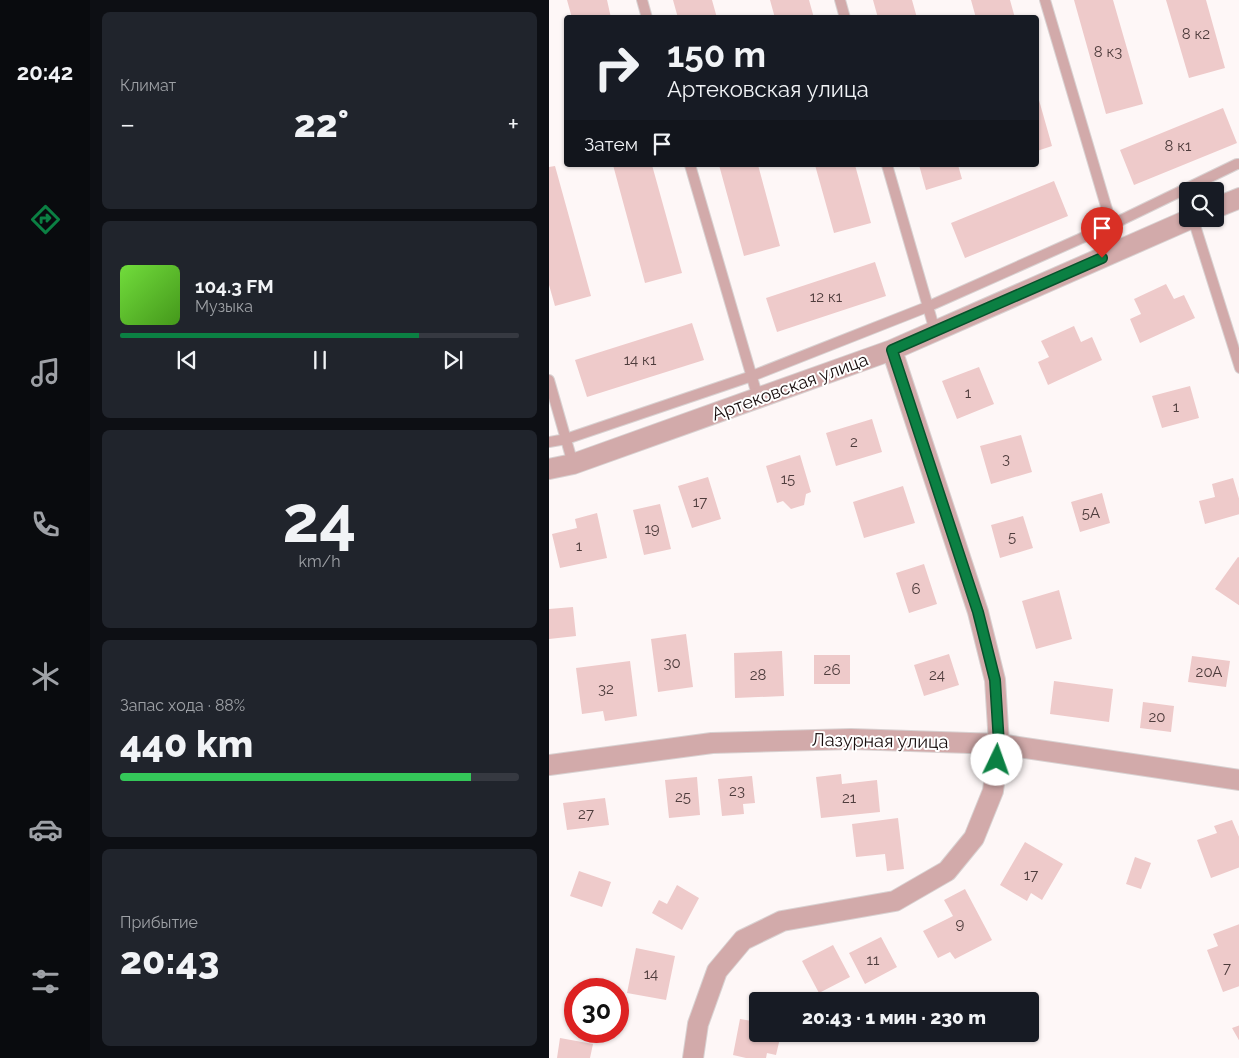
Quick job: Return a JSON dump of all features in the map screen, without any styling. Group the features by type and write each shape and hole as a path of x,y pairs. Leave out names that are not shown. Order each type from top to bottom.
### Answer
{"street":[{"path":"1224,204 1239,198"},
{"name":"Артековская улица","path":"549,470 573,464 892,350 1179,225"},
{"path":"693,1058 699,1024 717,971 743,940 783,921 895,901 947,870 974,838 993,791 999,744 995,680 978,612 892,350"},
{"name":"Лазурная улица","path":"549,765 712,743 851,739 999,744 1239,780"}],"lane":[{"path":"642,0 646,15"},
{"path":"840,0 844,15"},
{"path":"1045,0 1119,250"},
{"path":"549,442 566,439 752,376 927,307 1111,225 1239,164"},
{"path":"691,167 758,398"},
{"path":"888,167 935,332"},
{"path":"1195,227 1239,368"},
{"path":"549,380 573,464"}],"building":[{"path":"567,0 607,0 610,15 571,15"},
{"path":"673,0 712,0 716,15 677,15"},
{"path":"770,0 809,0 813,15 774,15"},
{"path":"873,0 912,0 916,15 877,15"},
{"path":"971,0 1010,0 1014,15 975,15"},
{"path":"1074,0 1113,0 1143,104 1106,114"},
{"path":"1166,0 1206,0 1225,68 1189,78"},
{"path":"1039,100 1052,146 1039,150"},
{"path":"1223,108 1237,143 1134,185 1120,150"},
{"path":"555,166 591,296 555,306 549,285 549,167"},
{"path":"614,167 653,167 682,273 645,283"},
{"path":"720,167 759,167 780,246 744,256"},
{"path":"816,167 856,167 871,223 834,233"},
{"path":"920,167 959,167 962,179 926,190"},
{"path":"1054,181 1068,216 965,258 951,223"},
{"path":"875,262 886,296 777,332 766,298"},
{"path":"1166,284 1174,299 1184,295 1195,318 1140,343 1130,319 1141,314 1134,299"},
{"path":"692,323 704,360 587,397 575,360"},
{"path":"1074,326 1081,342 1092,337 1102,360 1048,385 1038,362 1049,357 1041,341"},
{"path":"979,367 994,404 957,419 942,381"},
{"path":"1190,386 1199,418 1162,428 1152,396"},
{"path":"872,419 882,452 836,466 826,433"},
{"path":"1021,435 1032,472 991,484 980,446"},
{"path":"800,455 811,492 806,494 804,505 791,509 783,501 777,503 766,466"},
{"path":"708,477 721,519 692,528 678,486"},
{"path":"1233,478 1240,502 1240,514 1205,524 1199,501 1215,497 1212,484"},
{"path":"903,486 915,523 864,538 853,502"},
{"path":"1102,493 1110,523 1080,532 1071,502"},
{"path":"660,504 671,549 644,555 633,510"},
{"path":"597,513 607,558 560,568 552,534 577,528 575,519"},
{"path":"1023,516 1033,548 1000,558 991,525"},
{"path":"1238,557 1240,558 1240,606 1215,589"},
{"path":"924,564 937,604 909,613 896,573"},
{"path":"1059,590 1072,639 1036,649 1022,601"},
{"path":"573,607 576,636 549,639 549,609"},
{"path":"686,634 693,687 658,692 651,639"},
{"path":"782,651 784,696 735,698 734,653"},
{"path":"949,654 959,685 924,696 914,665"},
{"path":"814,655 850,655 850,684 814,684"},
{"path":"1192,656 1230,661 1226,687 1188,682"},
{"path":"630,661 637,716 605,721 603,711 582,714 576,668"},
{"path":"1054,681 1113,689 1109,722 1050,714"},
{"path":"1143,702 1174,706 1171,732 1140,728"},
{"path":"841,774 842,784 877,780 880,812 821,818 816,777"},
{"path":"752,776 755,803 743,804 744,814 722,816 718,779"},
{"path":"697,777 700,815 669,818 665,780"},
{"path":"605,798 609,825 567,830 563,803"},
{"path":"898,818 904,869 887,871 885,854 856,857 852,824"},
{"path":"1232,820 1240,839 1240,867 1211,878 1197,840 1217,833 1214,826"},
{"path":"1025,842 1063,864 1042,900 1031,893 1027,901 1000,885"},
{"path":"1135,857 1151,863 1141,889 1126,884"},
{"path":"579,871 611,882 602,907 570,896"},
{"path":"677,885 699,898 682,930 652,913 659,900 667,904"},
{"path":"965,889 992,940 955,959 950,952 938,958 923,931 953,916 944,900"},
{"path":"1240,924 1240,986 1223,992 1207,950 1218,946 1213,934"},
{"path":"881,937 897,967 865,984 849,953"},
{"path":"833,945 850,977 818,992 802,961"},
{"path":"636,948 675,956 666,1000 629,993 629,983"},
{"path":"740,1019 749,1020 749,1042 779,1042 776,1055 767,1053 766,1058 746,1058 733,1055"},
{"path":"1240,1025 1240,1042 1232,1028"},
{"path":"560,1038 564,1039 564,1043 593,1044 590,1058 557,1058"}],"route":[{"path":"997,760 999,744 995,680 978,612 892,350 1102,258"}]}
